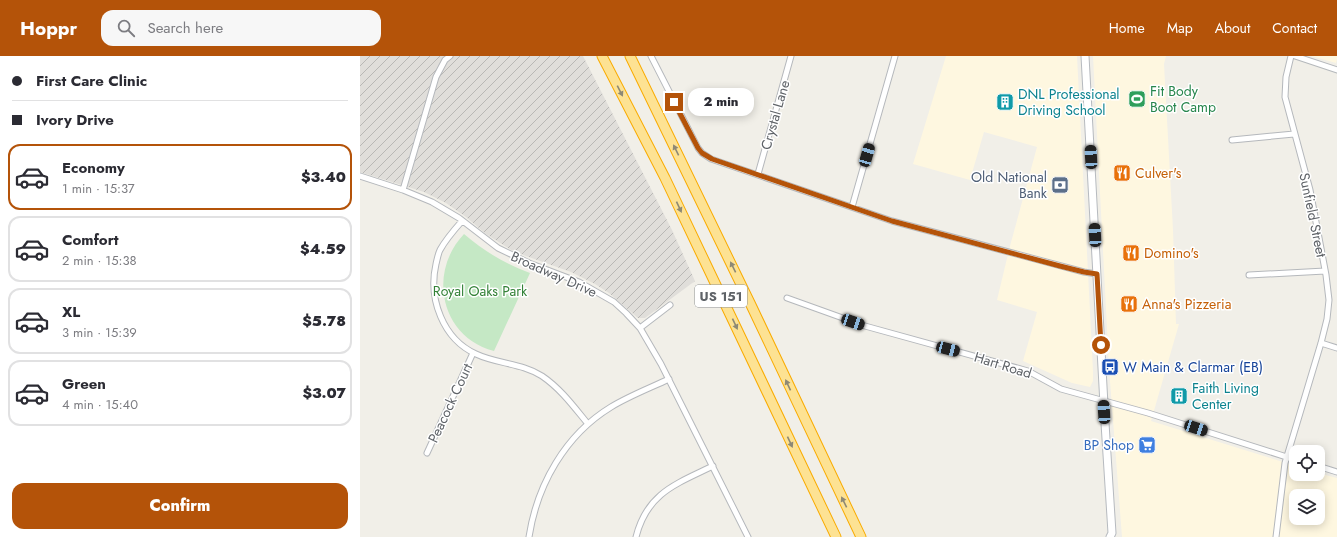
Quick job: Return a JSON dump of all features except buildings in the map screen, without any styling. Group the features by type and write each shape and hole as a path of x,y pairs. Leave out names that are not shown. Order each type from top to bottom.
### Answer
{"highway":[{"name":"US 151","path":"602,56 665,178 836,537"},
{"name":"US 151","path":"630,56 751,305 861,537"}],"main road":[{"path":"1085,56 1113,536"}],"street":[{"path":"404,190 436,77 445,60 450,56"},
{"path":"651,56 700,151 712,159 910,226 1084,272 1097,274"},
{"name":"Crystal Lane","path":"758,174 791,56"},
{"path":"852,207 895,56"},
{"name":"Sunfield Street","path":"1276,537 1287,457 1321,343 1329,300 1310,190 1294,134 1285,90 1286,77 1292,56"},
{"path":"1295,56 1337,70"},
{"path":"1232,140 1294,134"},
{"name":"Broadway Drive","path":"360,176 404,190 432,202 462,221 498,248 512,256 576,280 614,302 640,328 669,379 748,537"},
{"path":"462,221 440,251 434,274 434,297 438,313 448,331 473,353 488,359 524,367 541,376 555,386 570,401 588,424"},
{"path":"1249,275 1325,271"},
{"name":"Hart Road","path":"786,298 865,326 1028,371 1061,389 1172,420 1287,457"},
{"path":"640,328 670,305"},
{"path":"1321,343 1337,348"},
{"name":"Peacock Court","path":"427,453 473,353"},
{"path":"529,537 535,507 541,490 549,474 567,446 588,424 611,407 669,379"},
{"path":"636,537 641,521 655,500 667,489 713,466"},
{"path":"1325,468 1337,472"}],"shaded area":[{"path":"360,56 583,56 672,230 695,281 645,318 638,318 609,293 595,284 571,272 511,250 486,234 446,203 424,192 360,172"},
{"path":"946,56 1077,56 1093,371 1093,381 1090,387 1072,383 1023,361 1037,312 997,300 1037,147 984,132 970,180 913,164"},
{"path":"1093,56 1166,56 1164,64 1173,230 1176,324 1179,324 1151,421 1289,464 1289,481 1325,481 1325,475 1337,478 1337,537 1122,537 1109,368"},
{"path":"1311,56 1337,56 1337,59 1336,63"}],"green space":[{"name":"Royal Oaks Park","path":"464,234 495,256 512,266 530,273 494,351 476,344 462,332 451,318 445,302 443,284 446,267 452,250"}],"place":[{"name":"Fit Body Boot Camp","path":"1137,99"},
{"name":"DNL Professional Driving School","path":"1005,102"},
{"name":"Culver's","path":"1122,173"},
{"name":"Old National Bank","path":"1060,185"},
{"name":"Domino's","path":"1131,253"},
{"name":"Anna's Pizzeria","path":"1129,304"},
{"name":"W Main & Clarmar (EB)","path":"1110,367"},
{"name":"Faith Living Center","path":"1179,396"},
{"name":"BP Shop","path":"1147,445"}],"route":[{"path":"674,102 698,148 702,153 712,159 892,221 1060,266 1097,274 1101,345"}]}
